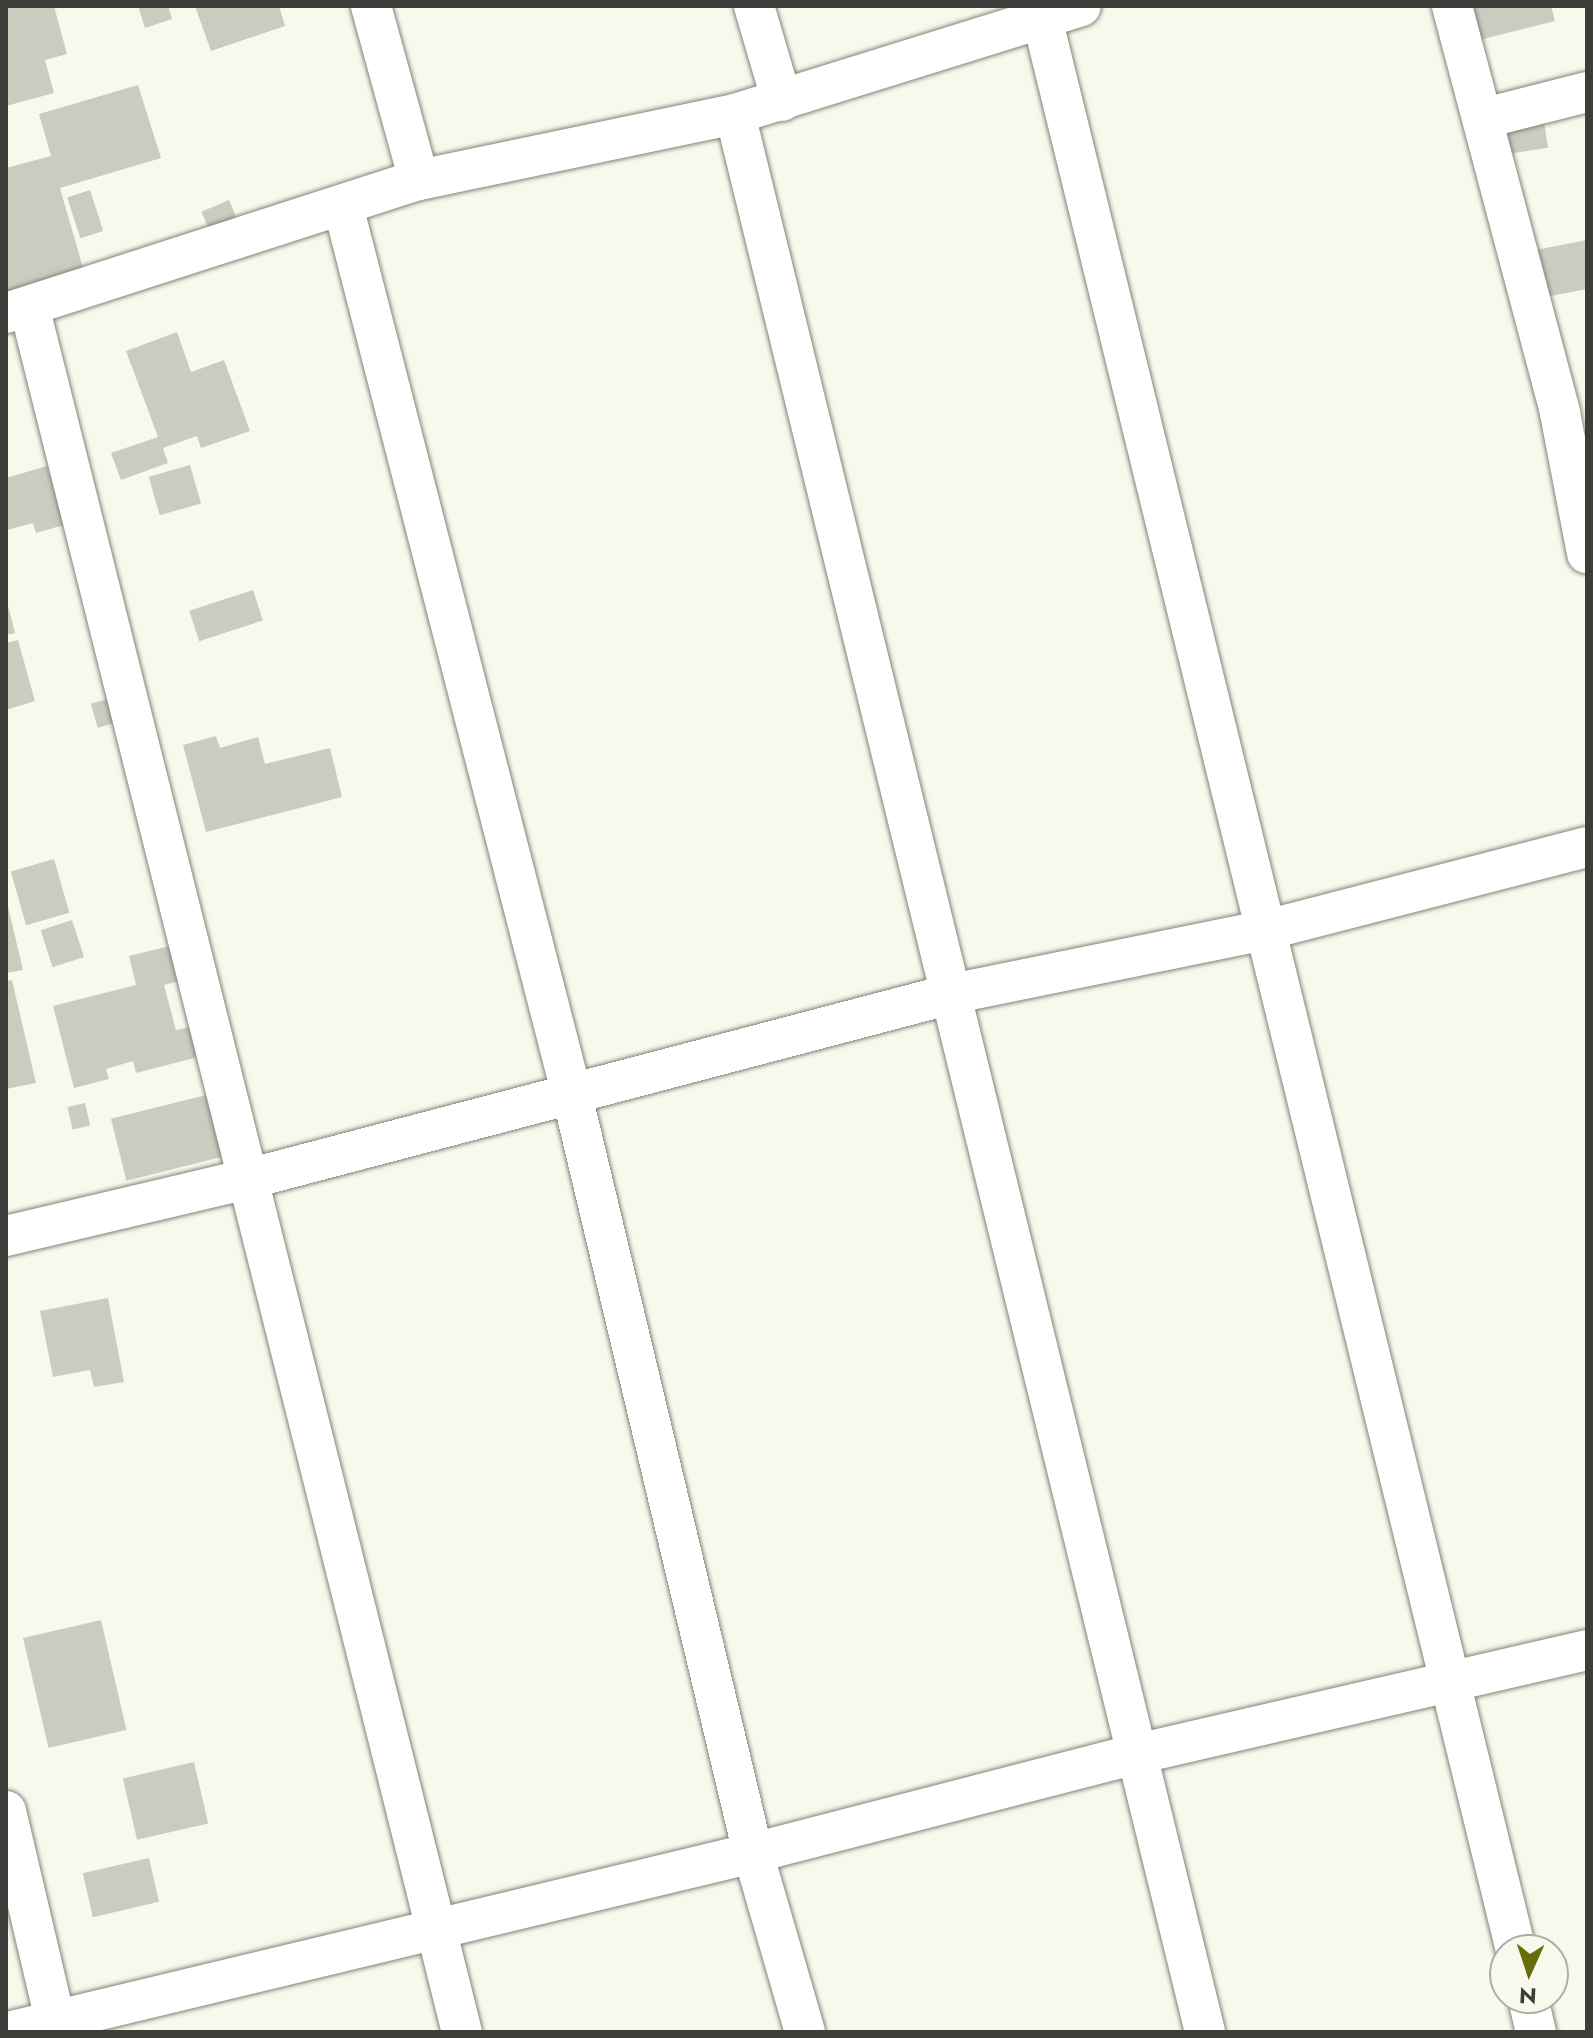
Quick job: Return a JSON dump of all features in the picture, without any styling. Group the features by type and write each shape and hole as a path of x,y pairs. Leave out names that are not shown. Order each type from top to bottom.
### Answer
{"street":[{"path":"371,6 419,180"},
{"path":"754,6 782,101"},
{"path":"462,2032 248,1179 17,310 419,180 735,114 1081,6"},
{"path":"1452,6 1574,410 1587,553"},
{"path":"1042,18 1512,1934"},
{"path":"1485,118 1587,92"},
{"path":"735,114 1205,2032"},
{"path":"343,206 572,1095 753,1853 805,2032"},
{"path":"6,1236 248,1179 951,994 1266,930 1587,847"},
{"path":"8,2032 57,2026 1137,1754 1587,1650"},
{"path":"6,1811 57,2026"}],"building":[{"path":"6,6 54,6 67,54 45,60 54,93 6,106"},
{"path":"138,6 168,6 172,19 145,28"},
{"path":"195,6 279,6 285,26 211,51"},
{"path":"1466,6 1551,6 1555,21 1475,41"},
{"path":"138,85 161,158 60,188 88,285 6,308 6,168 51,156 39,114"},
{"path":"1544,122 1548,148 1510,154 1505,128"},
{"path":"90,190 103,231 80,238 67,197"},
{"path":"229,200 239,223 211,235 201,212"},
{"path":"1587,240 1587,289 1540,298 1530,251"},
{"path":"177,332 191,372 224,360 250,431 201,448 197,436 163,448 168,463 121,480 111,453 158,437 126,351"},
{"path":"190,465 201,503 160,515 149,477"},
{"path":"47,466 64,525 36,533 33,523 7,530 6,478"},
{"path":"253,590 263,620 199,641 189,611"},
{"path":"6,598 15,633 6,635"},
{"path":"18,640 35,701 6,710 6,643"},
{"path":"111,698 118,722 98,728 91,704"},
{"path":"216,736 220,748 258,737 265,764 330,748 342,797 206,832 183,745"},
{"path":"54,859 69,913 26,925 11,871"},
{"path":"6,898 23,970 6,973"},
{"path":"72,920 84,957 53,967 41,930"},
{"path":"174,945 183,980 164,985 176,1030 195,1026 202,1056 136,1073 133,1061 106,1069 109,1079 74,1088 53,1006 136,985 129,956"},
{"path":"12,980 36,1083 6,1089 6,981"},
{"path":"206,1095 221,1157 126,1181 111,1119"},
{"path":"85,1103 90,1125 73,1129 67,1107"},
{"path":"108,1298 124,1382 94,1387 90,1370 53,1377 40,1311"},
{"path":"101,1620 126,1730 48,1748 23,1638"},
{"path":"194,1762 208,1823 137,1840 123,1778"},
{"path":"149,1858 159,1902 93,1917 83,1873"}]}
